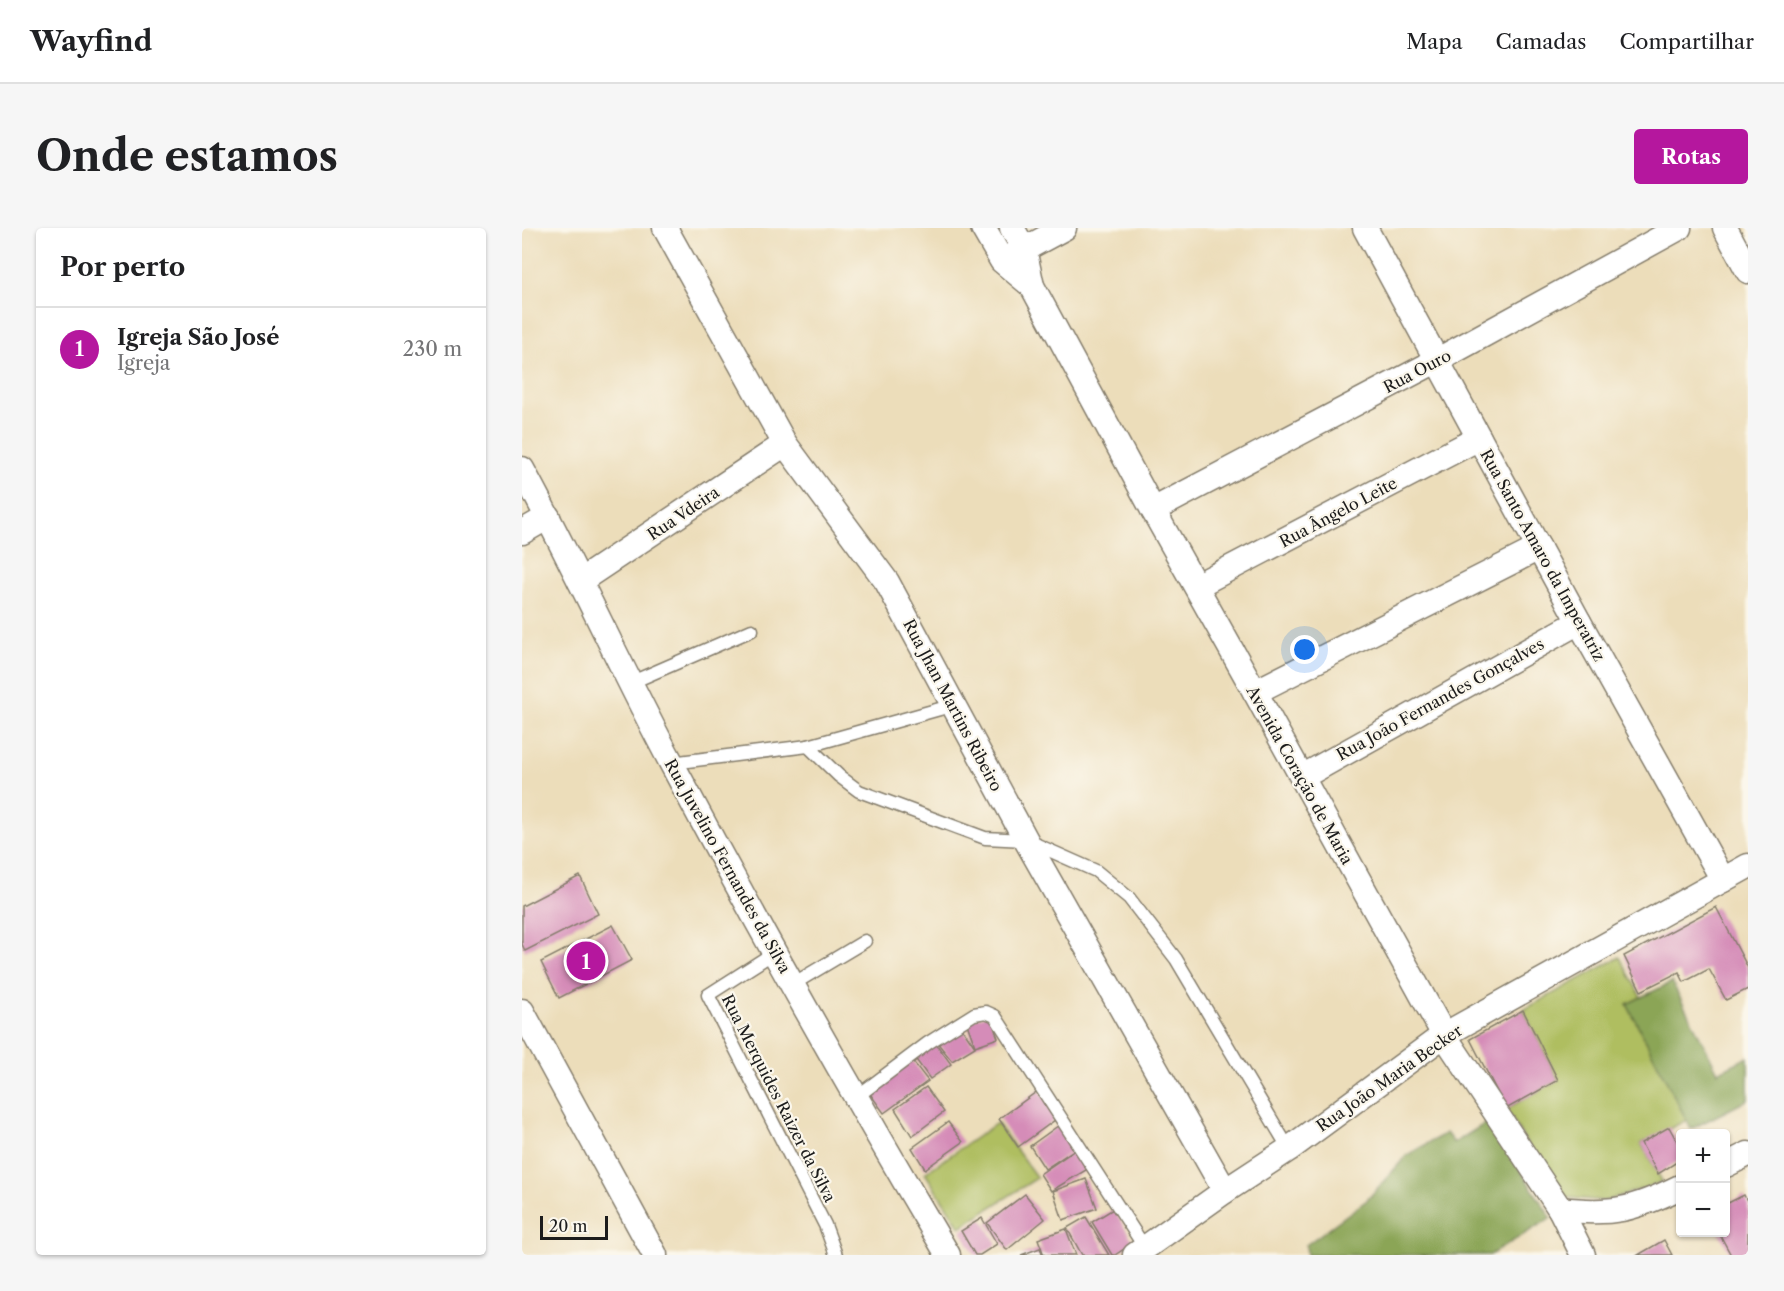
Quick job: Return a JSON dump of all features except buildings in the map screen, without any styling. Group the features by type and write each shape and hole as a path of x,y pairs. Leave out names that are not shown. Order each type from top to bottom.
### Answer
{"street":[{"name":"Rua Jhan Martins Ribeiro","path":"665,228 785,444 887,582 1026,840 1226,1191"},
{"name":"Avenida Coração de Maria","path":"983,228 1002,261 1032,286"},
{"name":"Avenida Coração de Maria","path":"1012,228 1024,249 1032,286 1153,510 1444,1035 1560,1209 1584,1255"},
{"path":"1002,261 1064,228"},
{"name":"Rua Santo Amaro da Imperatriz","path":"1365,228 1579,621 1724,880"},
{"name":"Rua Ouro","path":"1153,510 1436,361 1679,228"},
{"path":"1725,228 1748,271"},
{"name":"Rua Ângelo Leite","path":"1196,586 1479,438"},
{"name":"Rua Vdeira","path":"580,581 785,444"},
{"name":"Rua Juvelino Fernandes da Silva","path":"522,469 671,763 855,1098 948,1255"},
{"path":"522,532 548,518"},
{"path":"1255,692 1539,548"},
{"name":"Rua João Fernandes Gonçalves","path":"1302,777 1579,621"},
{"name":"Rua João Maria Becker","path":"1140,1252 1289,1149 1444,1035 1748,866"},
{"path":"522,1011 655,1255"},
{"path":"1730,1163 1748,1154"},
{"path":"1560,1209 1590,1212 1619,1210 1648,1203 1676,1189"}],"lane":[{"path":"630,682 752,630"},
{"path":"671,763 808,746 954,705"},
{"path":"808,746 839,776 859,791 985,838 1026,840 1096,871 1129,898 1176,959 1289,1149"},
{"path":"793,984 865,941"},
{"name":"Rua Merquides Raizer da Silva","path":"775,952 708,995 825,1225 836,1255"},
{"path":"855,1098 928,1043 974,1014 986,1012 995,1016 1140,1252"}],"green space":[{"path":"1620,957 1641,997 1627,1004 1687,1120 1641,1143 1662,1181 1605,1201 1560,1197 1506,1109 1558,1080 1523,1010"},
{"path":"1672,982 1718,1072 1748,1057 1748,1100 1691,1129 1627,1004"},
{"path":"1489,1121 1551,1218 1490,1255 1307,1255 1306,1245 1367,1200 1407,1155 1446,1133 1454,1143"},
{"path":"997,1123 1037,1178 960,1227 925,1173"}],"place":[{"name":"Igreja São José","path":"586,961"}]}
